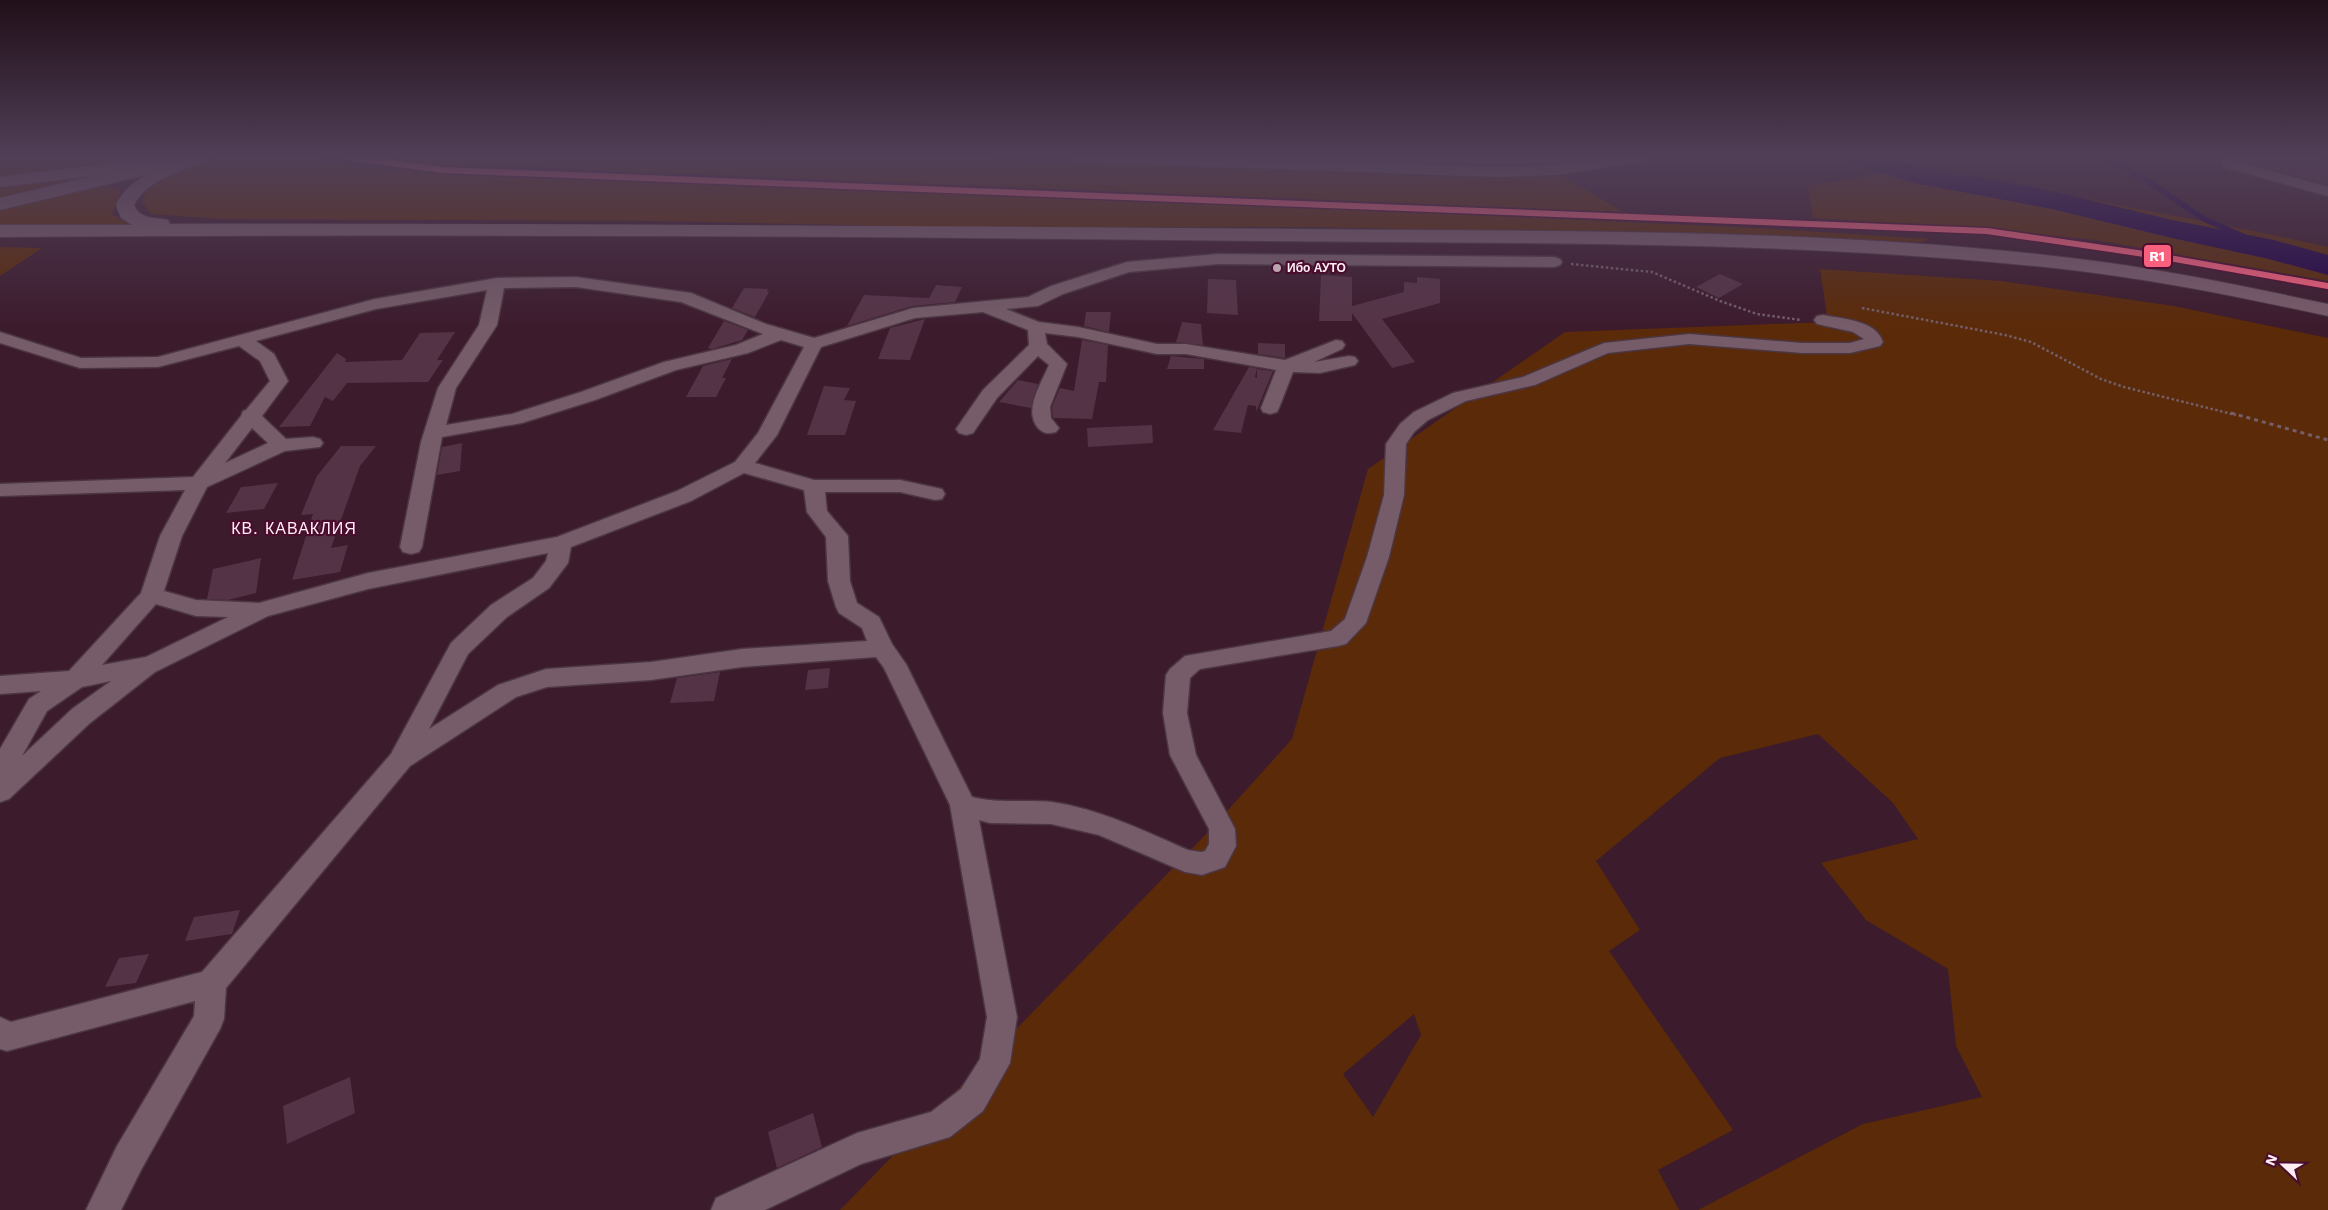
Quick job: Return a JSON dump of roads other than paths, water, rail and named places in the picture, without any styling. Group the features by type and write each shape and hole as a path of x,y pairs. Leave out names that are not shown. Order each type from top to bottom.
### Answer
{"main road":[{"path":"128,213 142,221 156,224 254,229"},
{"path":"0,231 776,229 1709,240 1963,254 2066,264 2179,280 2328,310"},
{"path":"0,242 1728,250 2070,271 2181,287 2328,318"}],"street":[{"path":"0,337 80,363 158,362 375,304 498,283 576,282 685,297 780,334 814,344 913,313 1032,302 1057,290 1128,267 1218,259 1554,262"},
{"path":"368,582 411,547 434,433 447,388 488,325 498,283"},
{"path":"987,307 1036,327 1078,332 1157,349 1186,349 1286,366 1320,368 1350,361"},
{"path":"963,805 990,812 1052,813 1104,825 1185,861 1202,864 1215,859 1223,846 1222,829 1183,755 1175,713 1178,674 1193,662 1338,638 1355,624 1378,557 1394,495 1396,444 1407,428 1421,416 1460,397 1529,381 1604,348 1689,339 1802,348 1850,348 1874,342 1872,335 1859,328 1823,320"},
{"path":"1036,327 1038,346 1058,364 1066,382"},
{"path":"434,433 515,418 588,396 670,366 742,349 780,334"},
{"path":"0,776 18,738 38,705 75,679 140,610 151,595 171,536 199,482 250,415 279,381 268,358 242,340"},
{"path":"0,792 81,716 151,665 261,610 368,582 561,543 684,496 742,466 767,434 814,344"},
{"path":"1270,408 1286,366 1309,358 1336,345"},
{"path":"966,429 990,394 1038,346"},
{"path":"1049,428 1041,420 1041,407 1058,364"},
{"path":"250,415 281,445"},
{"path":"0,490 199,482 281,445 313,443"},
{"path":"742,466 814,486 900,486 935,494"},
{"path":"728,1210 857,1149 939,1126 972,1100 995,1063 1002,1017 963,805 894,664 882,648 871,623 847,607 839,581 837,536 817,512 814,486"},
{"path":"0,1031 7,1037 211,983 401,759 459,649 499,611 541,583 557,563 561,543"},
{"path":"411,547 433,569"},
{"path":"151,595 196,608 261,610"},
{"path":"401,759 507,691 546,678 651,671 742,658 882,648"},
{"path":"0,685 75,679 151,665"},
{"path":"103,1210 129,1158 209,1019 211,983"}],"waterway":[{"path":"2108,213 2274,250 2328,265"},
{"path":"2196,213 2204,219 2274,250"}],"place":[{"name":"Ибо АУТО","path":"1277,268"}],"district":[{"name":"КВ. КАВАКЛИЯ","path":"294,528"}]}
